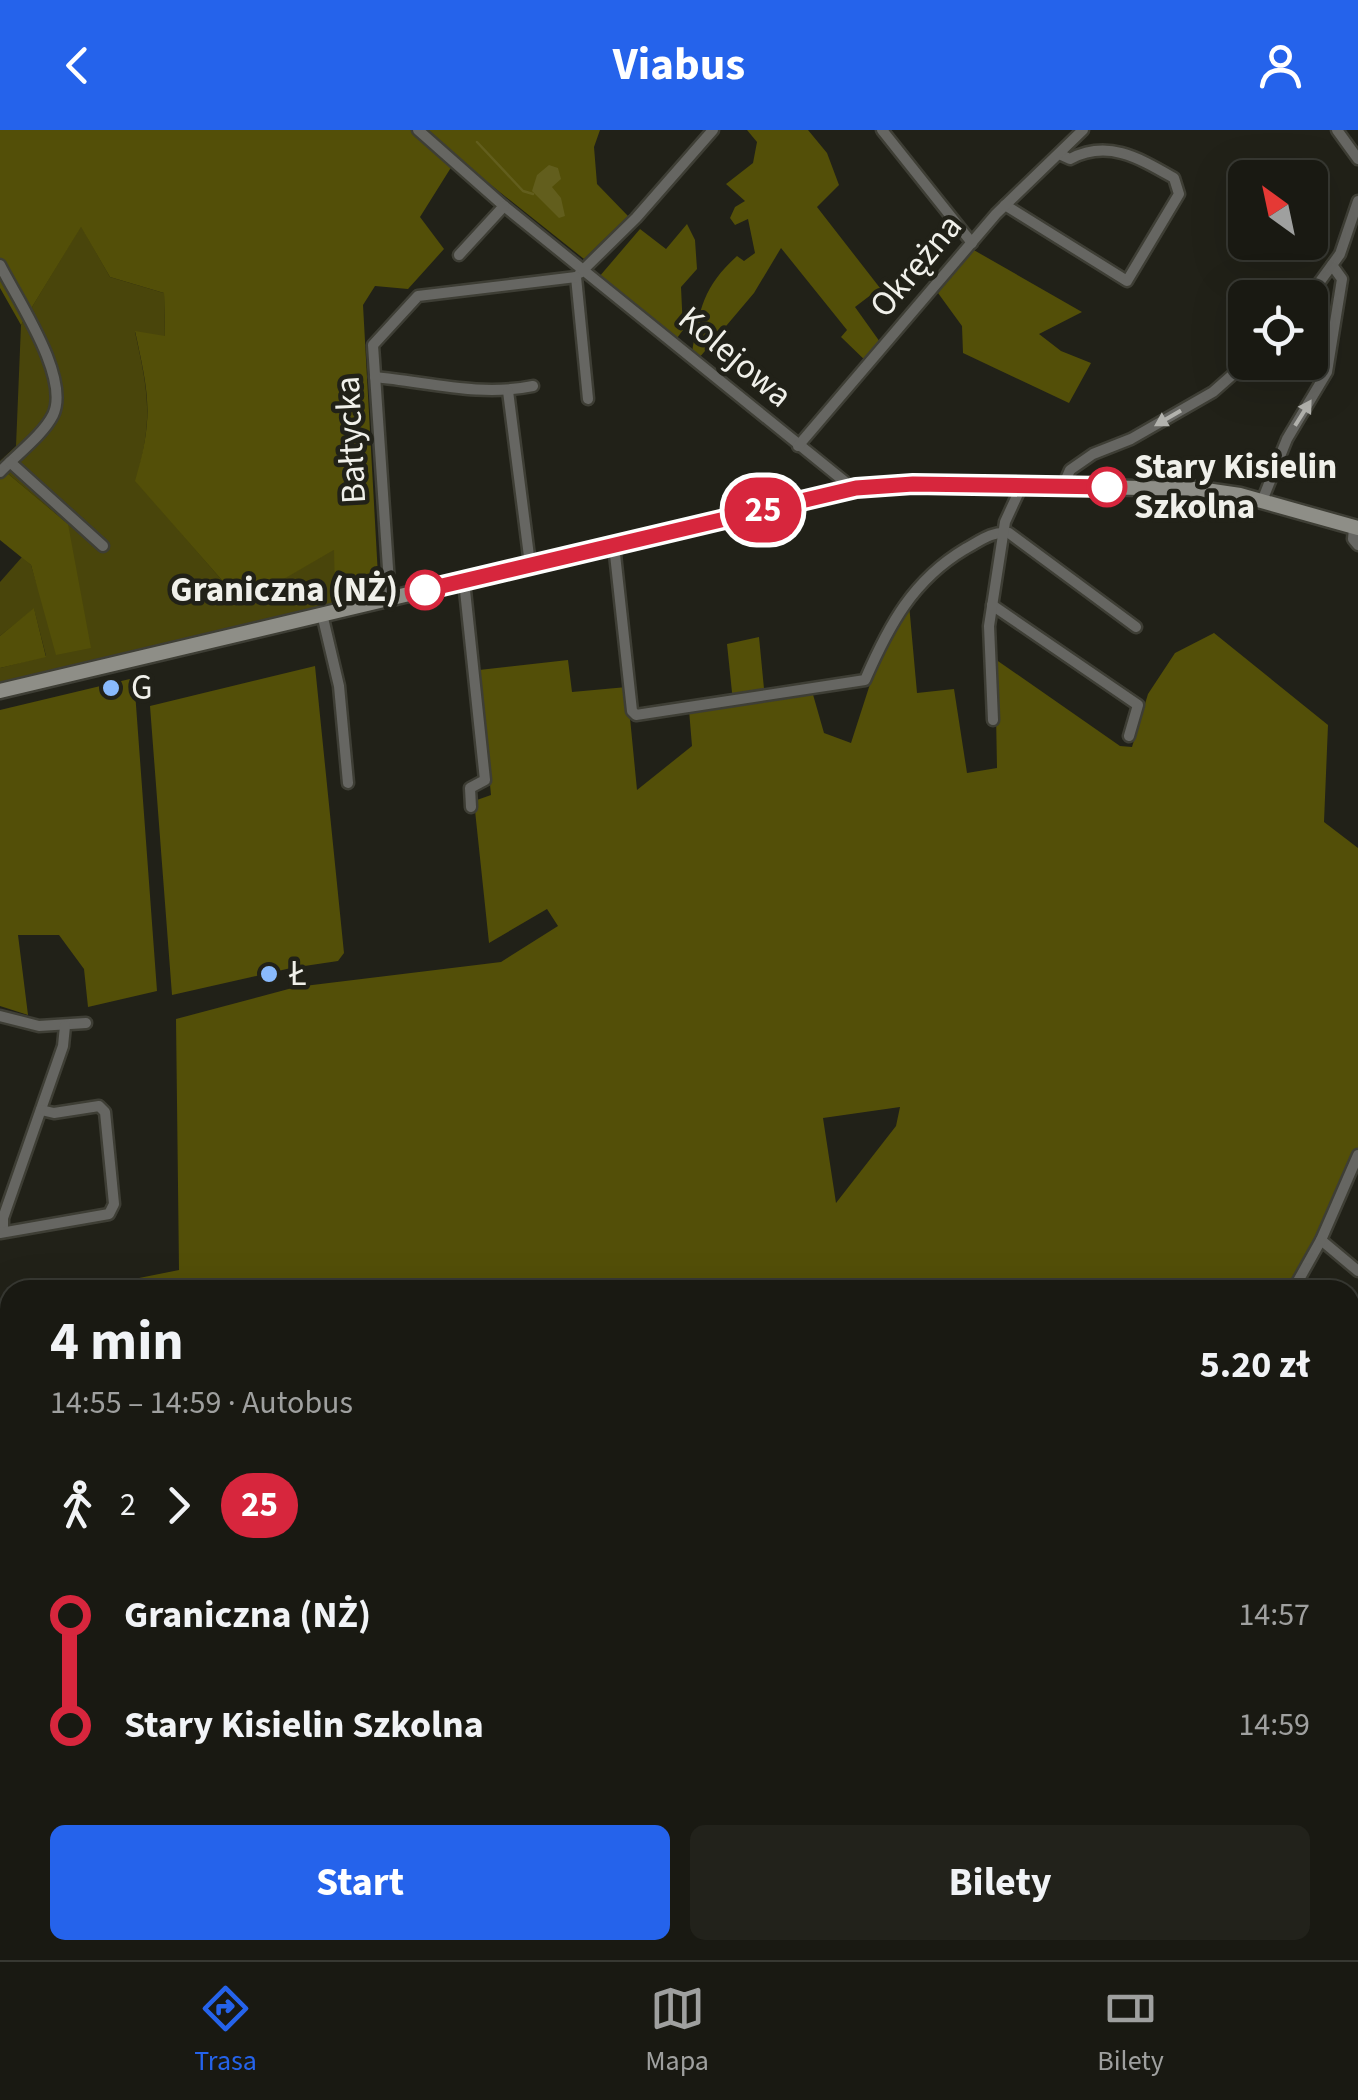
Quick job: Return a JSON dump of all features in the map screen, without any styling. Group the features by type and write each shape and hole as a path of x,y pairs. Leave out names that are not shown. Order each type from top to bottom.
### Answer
{"street":[{"name":"Kolejowa","path":"418,130 580,273 844,481 846,490"},
{"path":"588,398 580,273 636,218 713,130"},
{"path":"882,130 972,242"},
{"name":"Okrężna","path":"798,446 1005,205 1084,130"},
{"path":"1337,130 1358,159"},
{"path":"1005,205 1127,281 1179,194 1174,178 1108,148 1087,150 1070,159 1059,154"},
{"path":"1322,280 1344,246 1358,201"},
{"path":"459,255 504,206"},
{"path":"0,265 52,368 58,398 52,417 0,472"},
{"path":"1262,501 1288,439 1321,384 1332,354 1342,279 1332,266"},
{"name":"Bałtycka","path":"390,598 374,345 418,296 580,273"},
{"path":"374,378 438,382 482,393 534,386"},
{"path":"1063,486 1070,470 1094,454 1131,440 1213,392 1228,379"},
{"path":"508,392 530,564"},
{"path":"10,462 103,546"},
{"path":"0,691 846,490 889,484 1199,488 1356,528 1352,539 1358,544"},
{"path":"993,720 992,606 1003,532 1022,485"},
{"path":"614,545 632,711 636,715 865,680 887,631 926,577 995,532 1003,532 1136,628"},
{"path":"464,580 485,780 470,788 471,807"},
{"path":"992,606 1138,705 1130,736"},
{"path":"322,614 339,686 348,783"},
{"path":"0,1016 39,1026 86,1023"},
{"path":"41,1110 54,1113 98,1106 105,1112 114,1204 108,1214 2,1232 2,1218 63,1046 65,1026"},
{"path":"1299,1280 1321,1240 1358,1155"},
{"path":"1321,1240 1358,1270"}],"shaded area":[{"path":"0,130 411,130 418,136 422,130 600,130 594,147 597,184 628,216 584,259 457,158 420,217 444,249 408,289 375,286 363,305 378,576 371,586 335,594 334,550 237,606 227,586 135,481 145,440 147,406 135,331 165,336 164,293 110,277 81,227 21,325 0,288"},
{"path":"747,130 808,130 827,153 839,185 817,207 880,288 855,307 885,349 871,366 841,337 847,330 781,248 754,293 699,358 692,352 710,288 737,256 744,261 755,253 748,219 735,225 730,218 735,207 745,201 726,184 753,163 757,142"},
{"path":"549,165 558,168 561,179 552,187 561,198 565,216 559,218 532,191 537,175"},
{"path":"687,224 695,240 697,269 681,287 683,330 674,342 599,277 640,229 666,249"},
{"path":"81,226 110,277 164,293 165,337 135,332 147,406 136,481 227,586 237,605 335,549 335,603 0,684 0,668 46,656 34,609 0,636 0,582 22,557 31,565 42,601 68,524 0,467 0,461 16,446 21,325"},
{"path":"972,249 1082,312 1039,334 1061,351 1091,363 1069,403 963,353 962,326 938,293"},
{"path":"0,467 68,524 91,648 56,655 31,565 0,540"},
{"path":"909,604 917,693 954,689 967,773 997,768 995,659 1120,746 1132,747 1148,694 1175,653 1214,633 1328,725 1324,822 1358,848 1358,1151 1319,1238 1292,1280 129,1280 179,1270 176,1019 296,987 501,962 558,926 547,909 489,943 474,801 491,795 479,670 568,660 572,692 627,687 637,790 692,746 689,710 733,702 727,644 759,637 765,699 812,691 824,733 851,743 871,681","holes":["900,1107 896,1126 836,1203 823,1118"]},
{"path":"34,608 46,657 0,668 0,636"},
{"path":"315,666 344,953 338,961 172,995 150,706"},
{"path":"134,678 157,991 88,1007 84,969 59,935 18,935 28,1015 0,1006 0,710"}],"waterway":[{"path":"477,142 523,191 533,194"}],"bus line":[{"name":"25","path":"425,590 856,488 889,484 1107,487"}],"place":[{"name":"Stary Kisielin Szkolna","path":"1107,487"},
{"name":"Graniczna (NŻ)","path":"425,590"},
{"name":"G","path":"111,688"},
{"name":"Ł","path":"269,974"}]}
